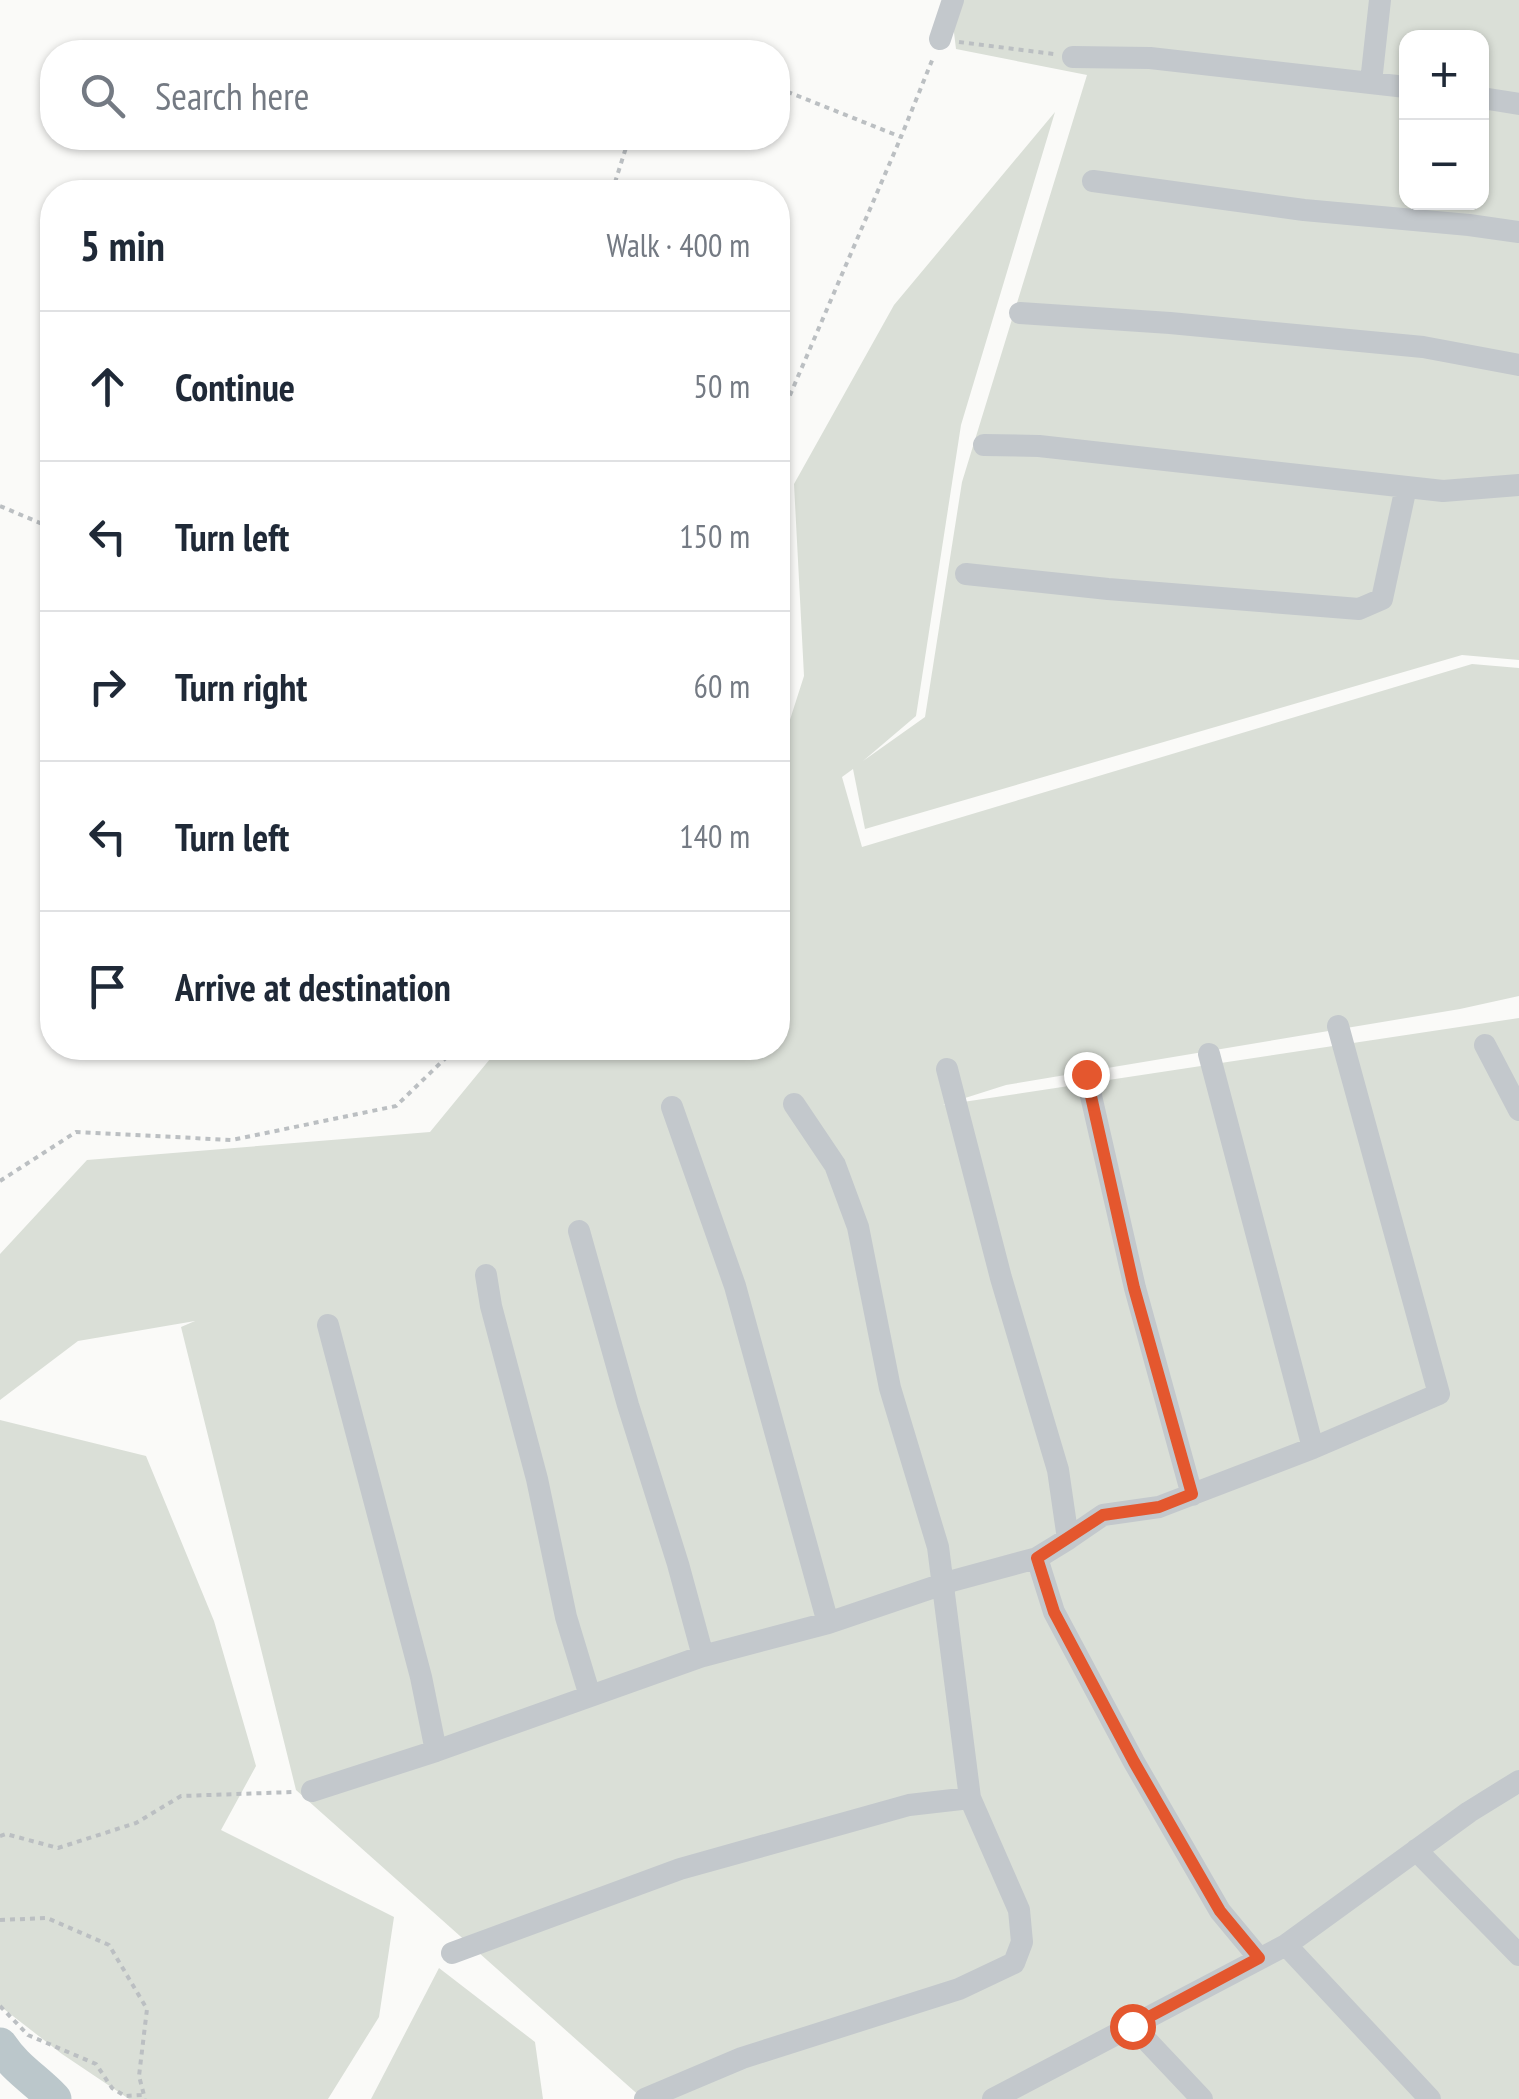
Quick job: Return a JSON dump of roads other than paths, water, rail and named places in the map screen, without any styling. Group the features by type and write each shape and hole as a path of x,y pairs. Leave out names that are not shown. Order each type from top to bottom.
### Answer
{"street":[{"path":"940,39 953,0"},
{"path":"1370,82 1380,0"},
{"path":"1073,57 1150,58 1399,86"},
{"path":"1489,99 1519,104"},
{"path":"1093,181 1304,210 1519,232"},
{"path":"1020,313 1423,347 1519,365"},
{"path":"984,445 1039,446 1442,491 1519,484"},
{"path":"966,574 1108,590 1359,609 1382,599 1406,487"},
{"path":"312,1791 703,1656 1037,1558 1103,1515 1159,1507 1440,1394 1338,1026"},
{"path":"1485,1045 1519,1110"},
{"path":"1209,1054 1313,1448"},
{"path":"947,1069 1006,1297 1058,1470 1068,1539"},
{"path":"1086,1074 1134,1288 1192,1494"},
{"path":"645,2099 742,2058 959,1988 1014,1963 1022,1942 1018,1910 970,1798 938,1547 890,1388 858,1227 835,1164 794,1104"},
{"path":"672,1107 736,1286 828,1622"},
{"path":"579,1231 703,1656"},
{"path":"486,1276 566,1617 590,1696"},
{"path":"328,1325 436,1751"},
{"path":"1037,1558 1054,1612 1134,1762 1220,1911 1259,1958"},
{"path":"993,2099 1286,1945 1469,1812 1519,1781"},
{"path":"452,1953 680,1869 909,1805 970,1798"},
{"path":"1416,1850 1519,1954"},
{"path":"1286,1945 1430,2099"},
{"path":"1132,2026 1202,2099"}],"waterway":[{"path":"0,2045 54,2099"}]}
